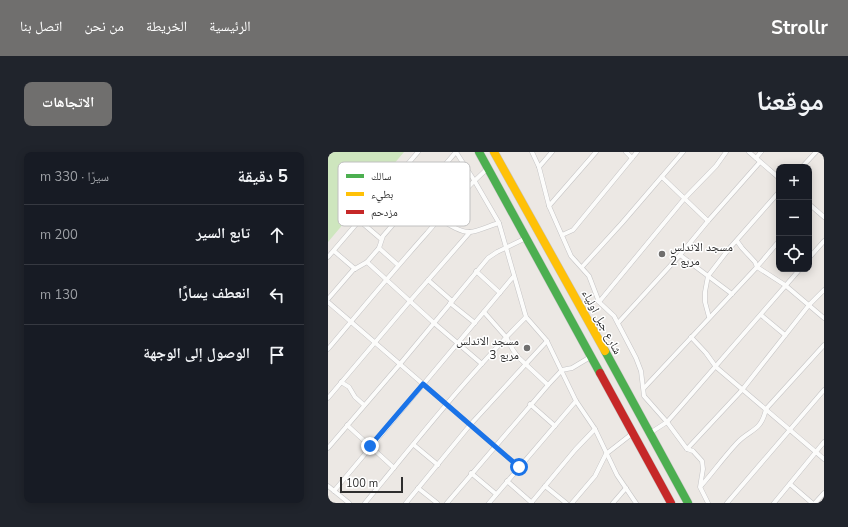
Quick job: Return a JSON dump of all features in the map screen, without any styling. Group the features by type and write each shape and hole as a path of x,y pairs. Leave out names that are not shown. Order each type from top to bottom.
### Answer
{"highway":[{"name":"شارع جبل اولياء","path":"479,152 592,356 671,503"},
{"name":"شارع جبل اولياء","path":"494,152 688,503"},
{"path":"642,450 655,443"},
{"path":"654,471 666,464"}],"street":[{"path":"409,162 418,152"},
{"path":"447,162 456,152 462,162"},
{"path":"532,152 540,167 549,206 571,256 589,276 599,302 614,316 618,323 641,371 644,396 667,422 686,449 693,451 702,461 703,468 700,487 708,503"},
{"path":"540,167 552,152"},
{"path":"626,152 632,158"},
{"path":"562,235 573,230 637,152"},
{"path":"582,267 683,152"},
{"path":"599,302 684,200 722,159 726,152"},
{"path":"749,152 776,175"},
{"path":"756,158 761,152"},
{"path":"805,164 816,152"},
{"path":"549,206 594,153"},
{"path":"618,323 680,255 760,162"},
{"path":"470,184 488,168"},
{"path":"470,174 499,223 513,277 526,317 547,341 576,401 595,429 617,475 636,503"},
{"path":"662,177 684,200 708,221"},
{"path":"709,318 705,302 708,276 728,250 776,196"},
{"path":"812,207 824,217"},
{"path":"451,226 455,229 470,232 499,223"},
{"path":"328,257 356,226"},
{"path":"366,226 381,240"},
{"path":"328,299 355,269 367,262 379,248 381,240 393,226"},
{"path":"328,349 398,265 433,226"},
{"path":"328,398 470,232"},
{"path":"328,448 488,258 526,238"},
{"path":"737,241 757,267 785,285 824,318"},
{"path":"812,255 824,241"},
{"path":"644,388 757,267 776,245"},
{"path":"379,248 398,265"},
{"path":"334,251 355,269"},
{"path":"680,255 732,294"},
{"path":"367,262 482,364"},
{"path":"476,272 500,293"},
{"path":"650,434 667,422 797,272"},
{"path":"334,491 370,446 458,344 513,277"},
{"path":"428,280 475,323"},
{"path":"686,449 742,390 809,305 824,290"},
{"path":"328,302 519,467"},
{"path":"484,312 506,337 513,350 525,364 548,385"},
{"path":"761,315 785,335"},
{"path":"365,503 447,404 506,337 526,317"},
{"path":"691,337 706,353 716,367 824,459"},
{"path":"406,503 470,425 547,341"},
{"path":"700,487 738,442 759,427 762,423 766,410 824,345"},
{"path":"447,503 530,404 562,370 572,368 592,356"},
{"path":"342,382 349,387 355,397 364,405"},
{"path":"727,503 824,390"},
{"path":"489,503 576,401"},
{"path":"530,404 555,426"},
{"path":"347,425 394,468"},
{"path":"507,481 531,503 595,429"},
{"path":"572,503 595,476 606,454 633,433"},
{"path":"774,503 824,442"},
{"path":"414,444 438,465"},
{"path":"471,473 496,494"},
{"path":"790,484 812,503"},
{"path":"328,486 349,503"},
{"path":"545,486 566,503"},
{"path":"418,488 437,503"},
{"path":"614,503 626,488"},
{"path":"815,503 824,492"}],"green space":[{"path":"328,152 404,152 396,162 338,162 338,226 342,226 328,242"}],"traffic: fast":[{"path":"479,152 600,373"},
{"path":"605,351 688,503"}],"traffic: slow":[{"path":"494,152 605,351"}],"traffic: jam":[{"path":"600,373 671,503"}],"place":[{"name":"مسجد الاندلس مربع 2","path":"662,254"},
{"name":"مسجد الاندلس مربع 3","path":"527,348"}],"route":[{"path":"370,446 423,384 519,467"}]}
